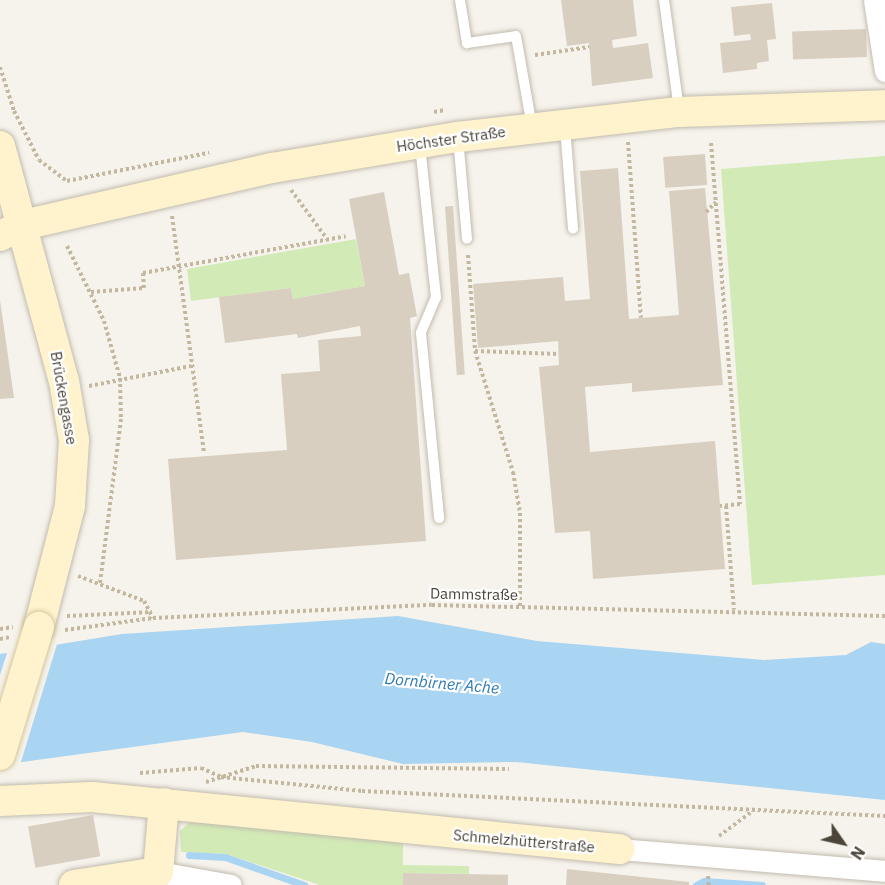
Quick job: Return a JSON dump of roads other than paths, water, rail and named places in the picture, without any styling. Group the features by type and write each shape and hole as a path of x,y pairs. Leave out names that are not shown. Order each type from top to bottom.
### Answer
{"street":[{"path":"874,0 885,71"},
{"name":"Höchster Straße","path":"12,230 272,168 458,137 679,112 885,105"},
{"name":"Brückengasse","path":"0,146 12,230 64,381 74,440 70,506 54,625 0,755"},
{"name":"Schmelzhütterstraße","path":"0,801 68,796 164,803 692,856 885,871"},
{"path":"158,872 164,803"},
{"path":"74,885 158,872 231,885"}],"lane":[{"path":"460,0 467,43 516,36 532,127"},
{"path":"664,0 679,112"},
{"path":"565,124 573,229"},
{"path":"458,137 466,239"},
{"path":"419,143 436,297 422,333 440,518"}],"water":[{"name":"Dornbirner Ache","path":"398,616 537,641 764,660 846,655 871,642 885,644 885,800 516,762 403,764 312,742 243,732 0,765 0,654 122,634"}],"waterway":[{"path":"189,855 225,857 304,885"},
{"path":"696,885 704,881 762,885"}]}
